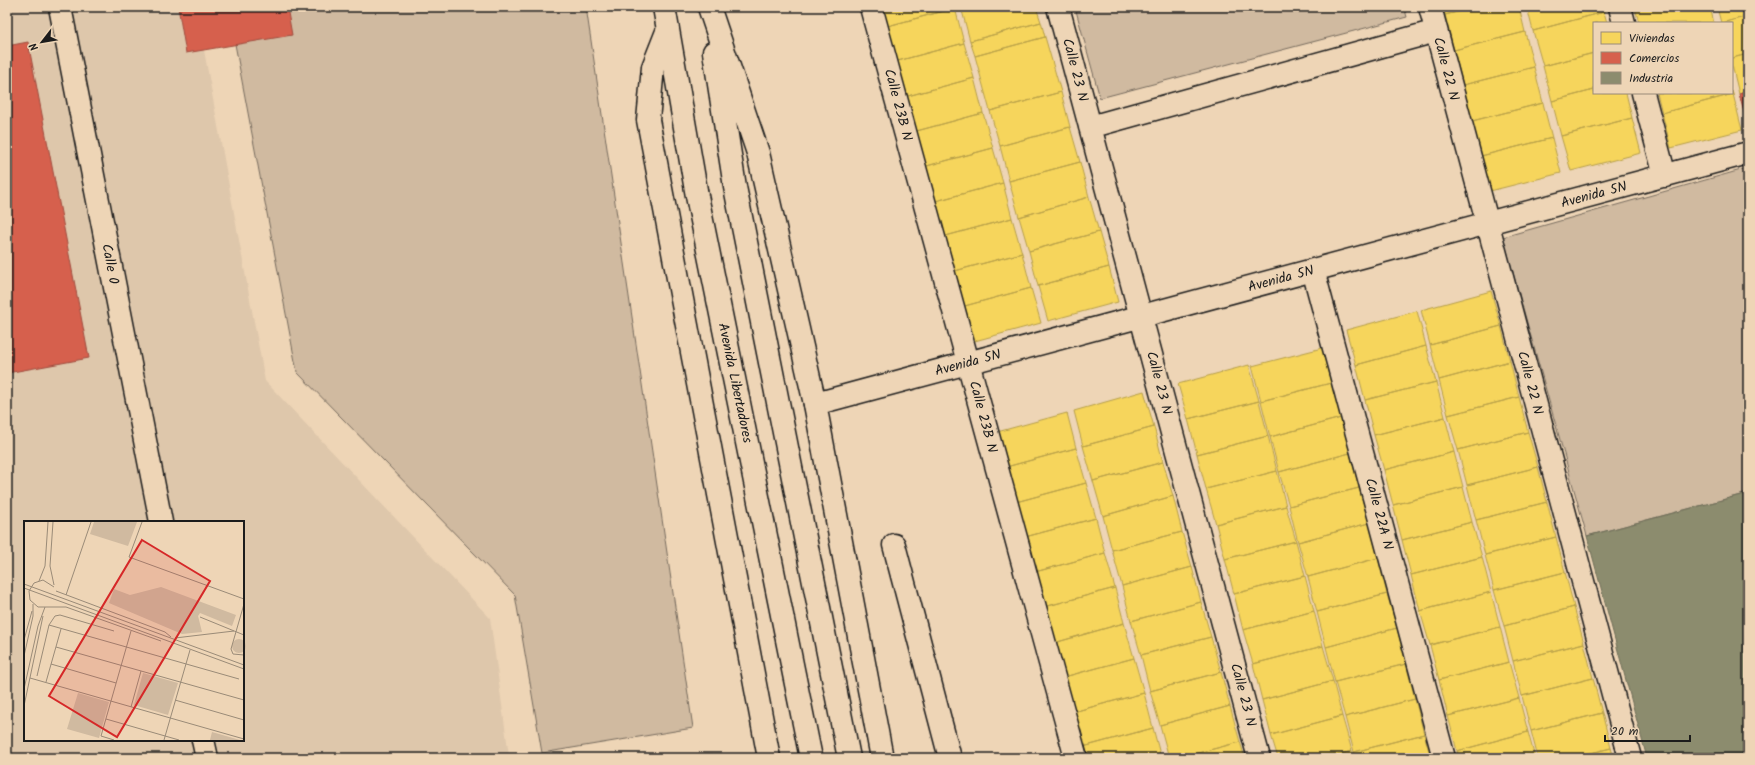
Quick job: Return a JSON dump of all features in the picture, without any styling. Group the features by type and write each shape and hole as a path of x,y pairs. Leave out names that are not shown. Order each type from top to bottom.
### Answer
{"street":[{"name":"Calle 0","path":"60,7 161,521"},
{"path":"653,7 666,17 653,67 648,120 769,758"},
{"path":"708,7 735,187 849,758"},
{"path":"708,7 758,153 815,404 882,758"},
{"name":"Calle 23B N","path":"872,7 1076,758"},
{"name":"Calle 23 N","path":"1058,7 1259,758"},
{"name":"Calle 22 N","path":"1430,7 1630,758"},
{"path":"1620,7 1624,22"},
{"name":"Avenida Libertadores","path":"666,17 697,196 811,758"},
{"path":"1090,127 1436,31"},
{"path":"1643,94 1665,176"},
{"name":"Avenida 5N","path":"815,404 1748,153"},
{"name":"Calle 22A N","path":"1313,270 1444,758"},
{"path":"894,545 950,758"},
{"path":"203,741 207,758"}],"shaded area":[{"path":"7,7 196,7 265,381 490,618 509,756 501,758 7,758"},
{"path":"228,7 586,7 693,728 542,753 515,595 297,372"},
{"path":"1075,7 1404,7 1407,17 1100,98"},
{"path":"1748,168 1748,493 1587,536 1503,237"}],"building: Viviendas":[{"path":"879,7 954,7 955,8 884,27"},
{"path":"961,7 1036,7 1041,22 970,41"},
{"path":"1443,7 1477,7 1445,15"},
{"path":"1477,7 1519,7 1525,32 1454,50 1445,15"},
{"path":"1527,7 1603,7 1604,12 1533,31"},
{"path":"1710,7 1714,22 1639,22 1635,8"},
{"path":"1717,7 1748,7 1748,16 1721,22"},
{"path":"955,8 964,43 894,62 884,27"},
{"path":"1604,12 1607,22 1593,22 1593,53 1543,66 1533,31"},
{"path":"1748,16 1748,54 1733,58 1733,22 1726,22"},
{"path":"1041,22 1045,37 975,56 970,41"},
{"path":"1525,32 1534,67 1463,85 1454,50"},
{"path":"1045,37 1061,92 990,111 975,56"},
{"path":"964,43 974,78 904,97 894,62"},
{"path":"1593,53 1593,90 1552,101 1543,66"},
{"path":"1748,54 1748,91 1739,94 1733,69 1733,58"},
{"path":"1534,67 1543,103 1472,121 1463,85"},
{"path":"974,78 983,113 913,132 904,97"},
{"path":"1593,90 1593,94 1626,94 1632,118 1561,136 1552,101"},
{"path":"1061,92 1070,127 1000,146 990,111"},
{"path":"1657,94 1733,94 1662,113"},
{"path":"1733,94 1742,130 1671,148 1662,113"},
{"path":"1543,103 1552,138 1481,156 1472,121"},
{"path":"983,113 993,148 923,167 913,132"},
{"path":"1632,118 1641,153 1571,171 1561,136"},
{"path":"1070,127 1080,162 1009,181 1000,146"},
{"path":"1552,138 1561,173 1490,191 1481,156"},
{"path":"993,148 1003,183 932,202 923,167"},
{"path":"1080,162 1089,197 1019,217 1009,181"},
{"path":"1003,183 1012,218 942,237 932,202"},
{"path":"1089,197 1099,232 1029,251 1019,217"},
{"path":"1012,218 1022,253 951,272 942,237"},
{"path":"1099,232 1109,267 1038,286 1029,251"},
{"path":"1022,253 1031,288 961,307 951,272"},
{"path":"1109,267 1118,302 1048,321 1038,286"},
{"path":"1031,288 1041,323 971,342 961,307"},
{"path":"1491,291 1501,326 1430,345 1421,310"},
{"path":"1417,311 1426,346 1356,365 1346,330"},
{"path":"1501,326 1510,361 1439,380 1430,345"},
{"path":"1426,346 1436,382 1365,400 1356,365"},
{"path":"1322,348 1331,383 1261,401 1252,366"},
{"path":"1510,361 1519,397 1448,415 1439,380"},
{"path":"1249,365 1259,401 1188,419 1178,384"},
{"path":"1436,382 1445,417 1374,435 1365,400"},
{"path":"1331,383 1341,418 1270,437 1261,401"},
{"path":"1144,391 1154,427 1083,446 1074,411"},
{"path":"1519,397 1528,432 1458,450 1448,415"},
{"path":"1259,401 1268,436 1197,454 1188,419"},
{"path":"1067,413 1076,448 1006,467 997,432"},
{"path":"1445,417 1454,452 1384,470 1374,435"},
{"path":"1341,418 1350,453 1279,472 1270,437"},
{"path":"1154,427 1163,462 1093,481 1083,446"},
{"path":"1528,432 1538,467 1467,485 1458,450"},
{"path":"1268,436 1277,471 1206,489 1197,454"},
{"path":"1076,448 1086,483 1016,502 1006,467"},
{"path":"1454,452 1463,487 1393,505 1384,470"},
{"path":"1350,453 1359,488 1289,506 1279,472"},
{"path":"1163,462 1173,496 1103,516 1093,481"},
{"path":"1538,467 1547,502 1476,520 1467,485"},
{"path":"1277,471 1286,506 1216,524 1206,489"},
{"path":"1086,483 1096,518 1025,537 1016,502"},
{"path":"1463,487 1472,522 1402,540 1393,505"},
{"path":"1359,488 1369,523 1298,542 1289,506"},
{"path":"1173,496 1182,532 1112,550 1103,516"},
{"path":"1547,502 1556,537 1485,555 1476,520"},
{"path":"1286,506 1296,541 1225,559 1216,524"},
{"path":"1096,518 1105,553 1035,572 1025,537"},
{"path":"1472,522 1482,557 1411,575 1402,540"},
{"path":"1369,523 1378,558 1308,577 1298,542"},
{"path":"1182,532 1192,567 1122,586 1112,550"},
{"path":"1556,537 1565,572 1494,590 1485,555"},
{"path":"1296,541 1305,576 1234,594 1225,559"},
{"path":"1105,553 1115,588 1044,607 1035,572"},
{"path":"1482,557 1491,592 1420,611 1411,575"},
{"path":"1378,558 1387,594 1317,612 1308,577"},
{"path":"1192,567 1201,602 1131,621 1122,586"},
{"path":"1565,572 1574,607 1504,626 1494,590"},
{"path":"1305,576 1314,611 1243,630 1234,594"},
{"path":"1115,588 1124,623 1054,643 1044,607"},
{"path":"1491,592 1500,627 1430,645 1420,611"},
{"path":"1387,594 1397,628 1326,647 1317,612"},
{"path":"1201,602 1211,637 1141,655 1131,621"},
{"path":"1574,607 1584,643 1513,661 1504,626"},
{"path":"1314,611 1323,646 1253,664 1243,630"},
{"path":"1124,623 1134,658 1064,677 1054,643"},
{"path":"1500,627 1509,662 1439,680 1430,645"},
{"path":"1397,628 1406,664 1335,682 1326,647"},
{"path":"1211,637 1221,672 1150,691 1141,655"},
{"path":"1584,643 1593,678 1522,696 1513,661"},
{"path":"1323,646 1333,681 1262,700 1253,664"},
{"path":"1134,658 1144,693 1073,712 1064,677"},
{"path":"1509,662 1519,698 1448,716 1439,680"},
{"path":"1406,664 1415,699 1345,717 1335,682"},
{"path":"1221,672 1230,706 1160,725 1150,691"},
{"path":"1593,678 1602,713 1531,731 1522,696"},
{"path":"1333,681 1342,716 1271,735 1262,700"},
{"path":"1144,693 1153,728 1083,747 1073,712"},
{"path":"1519,698 1528,732 1457,751 1448,716"},
{"path":"1415,699 1424,734 1354,752 1345,717"},
{"path":"1230,706 1240,742 1179,758 1169,758 1160,725"},
{"path":"1602,713 1611,748 1571,758 1538,758 1531,731"},
{"path":"1342,716 1352,751 1327,758 1278,758 1271,735"},
{"path":"1153,728 1161,758 1086,758 1083,747"},
{"path":"1528,732 1535,758 1459,758 1457,751"},
{"path":"1424,734 1431,758 1355,758 1354,752"},
{"path":"1240,742 1245,758 1179,758"},
{"path":"1611,748 1614,758 1571,758"},
{"path":"1352,751 1353,758 1327,758"}],"building: Comercios":[{"path":"178,7 287,7 292,35 186,53"},
{"path":"28,42 89,358 7,373 7,46"},
{"path":"1748,91 1748,127 1739,94"}],"building: Industria":[{"path":"1748,493 1748,758 1647,758 1587,536"}]}
